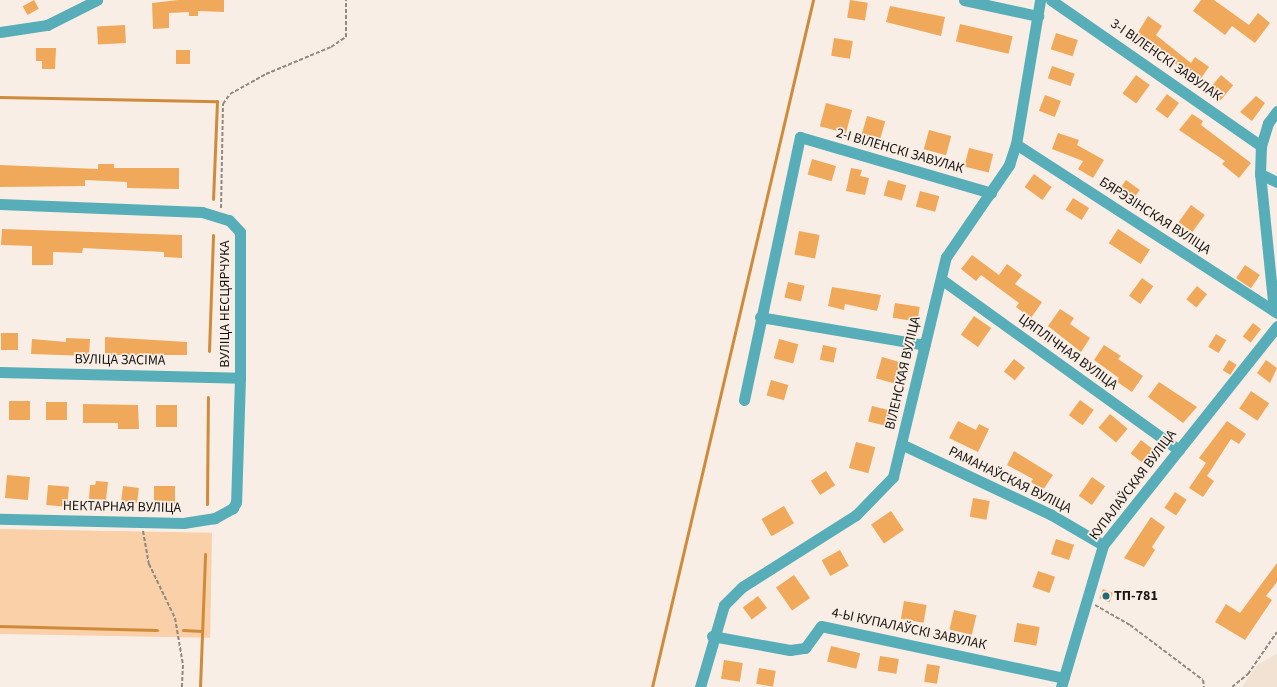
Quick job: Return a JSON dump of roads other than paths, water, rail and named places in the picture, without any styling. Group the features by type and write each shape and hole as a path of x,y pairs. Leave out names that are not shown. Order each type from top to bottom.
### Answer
{"street":[{"path":"0,32 47,25 97,0"},
{"path":"964,0 1038,16"},
{"name":"ВІЛЕНСКАЯ ВУЛІЦА","path":"700,687 712,636 724,605 742,587 856,515 893,477 946,257 1009,165 1016,144 1040,0"},
{"name":"3-І ВІЛЕНСКІ ЗАВУЛАК","path":"1051,0 1261,146"},
{"path":"1276,312 1260,174 1261,146 1268,123 1277,111"},
{"name":"2-І ВІЛЕНСКІ ЗАВУЛАК","path":"760,317 800,137 991,192"},
{"name":"БЯРЭЗІНСКАЯ ВУЛІЦА","path":"1016,144 1276,312"},
{"path":"1260,174 1277,182"},
{"name":"ВУЛІЦА НЕСЦЯРЧУКА","path":"0,204 202,212 229,220 240,232 240,378 236,502"},
{"name":"ЦЯПЛІЧНАЯ ВУЛІЦА","path":"941,279 1179,450"},
{"path":"744,400 760,317 925,345"},
{"name":"КУПАЛАЎСКАЯ ВУЛІЦА","path":"1062,682 1103,545 1277,326"},
{"name":"ВУЛІЦА ЗАСІМА","path":"0,372 240,378"},
{"name":"РАМАНАЎСКАЯ ВУЛІЦА","path":"901,444 1050,514 1103,545"},
{"name":"НЕКТАРНАЯ ВУЛІЦА","path":"0,519 142,523 202,522 227,513 236,502"},
{"name":"4-Ы КУПАЛАЎСКІ ЗАВУЛАК","path":"712,636 790,650 805,648 821,626 1062,682"}],"waterway":[{"path":"652,687 813,0"},
{"path":"0,97 217,101 213,199"},
{"path":"209,351 213,235"},
{"path":"207,504 208,397"},
{"path":"200,687 205,554"},
{"path":"0,626 157,630"},
{"path":"183,630 202,631"}],"place":[{"name":"ТП-781","path":"1106,596"}]}
